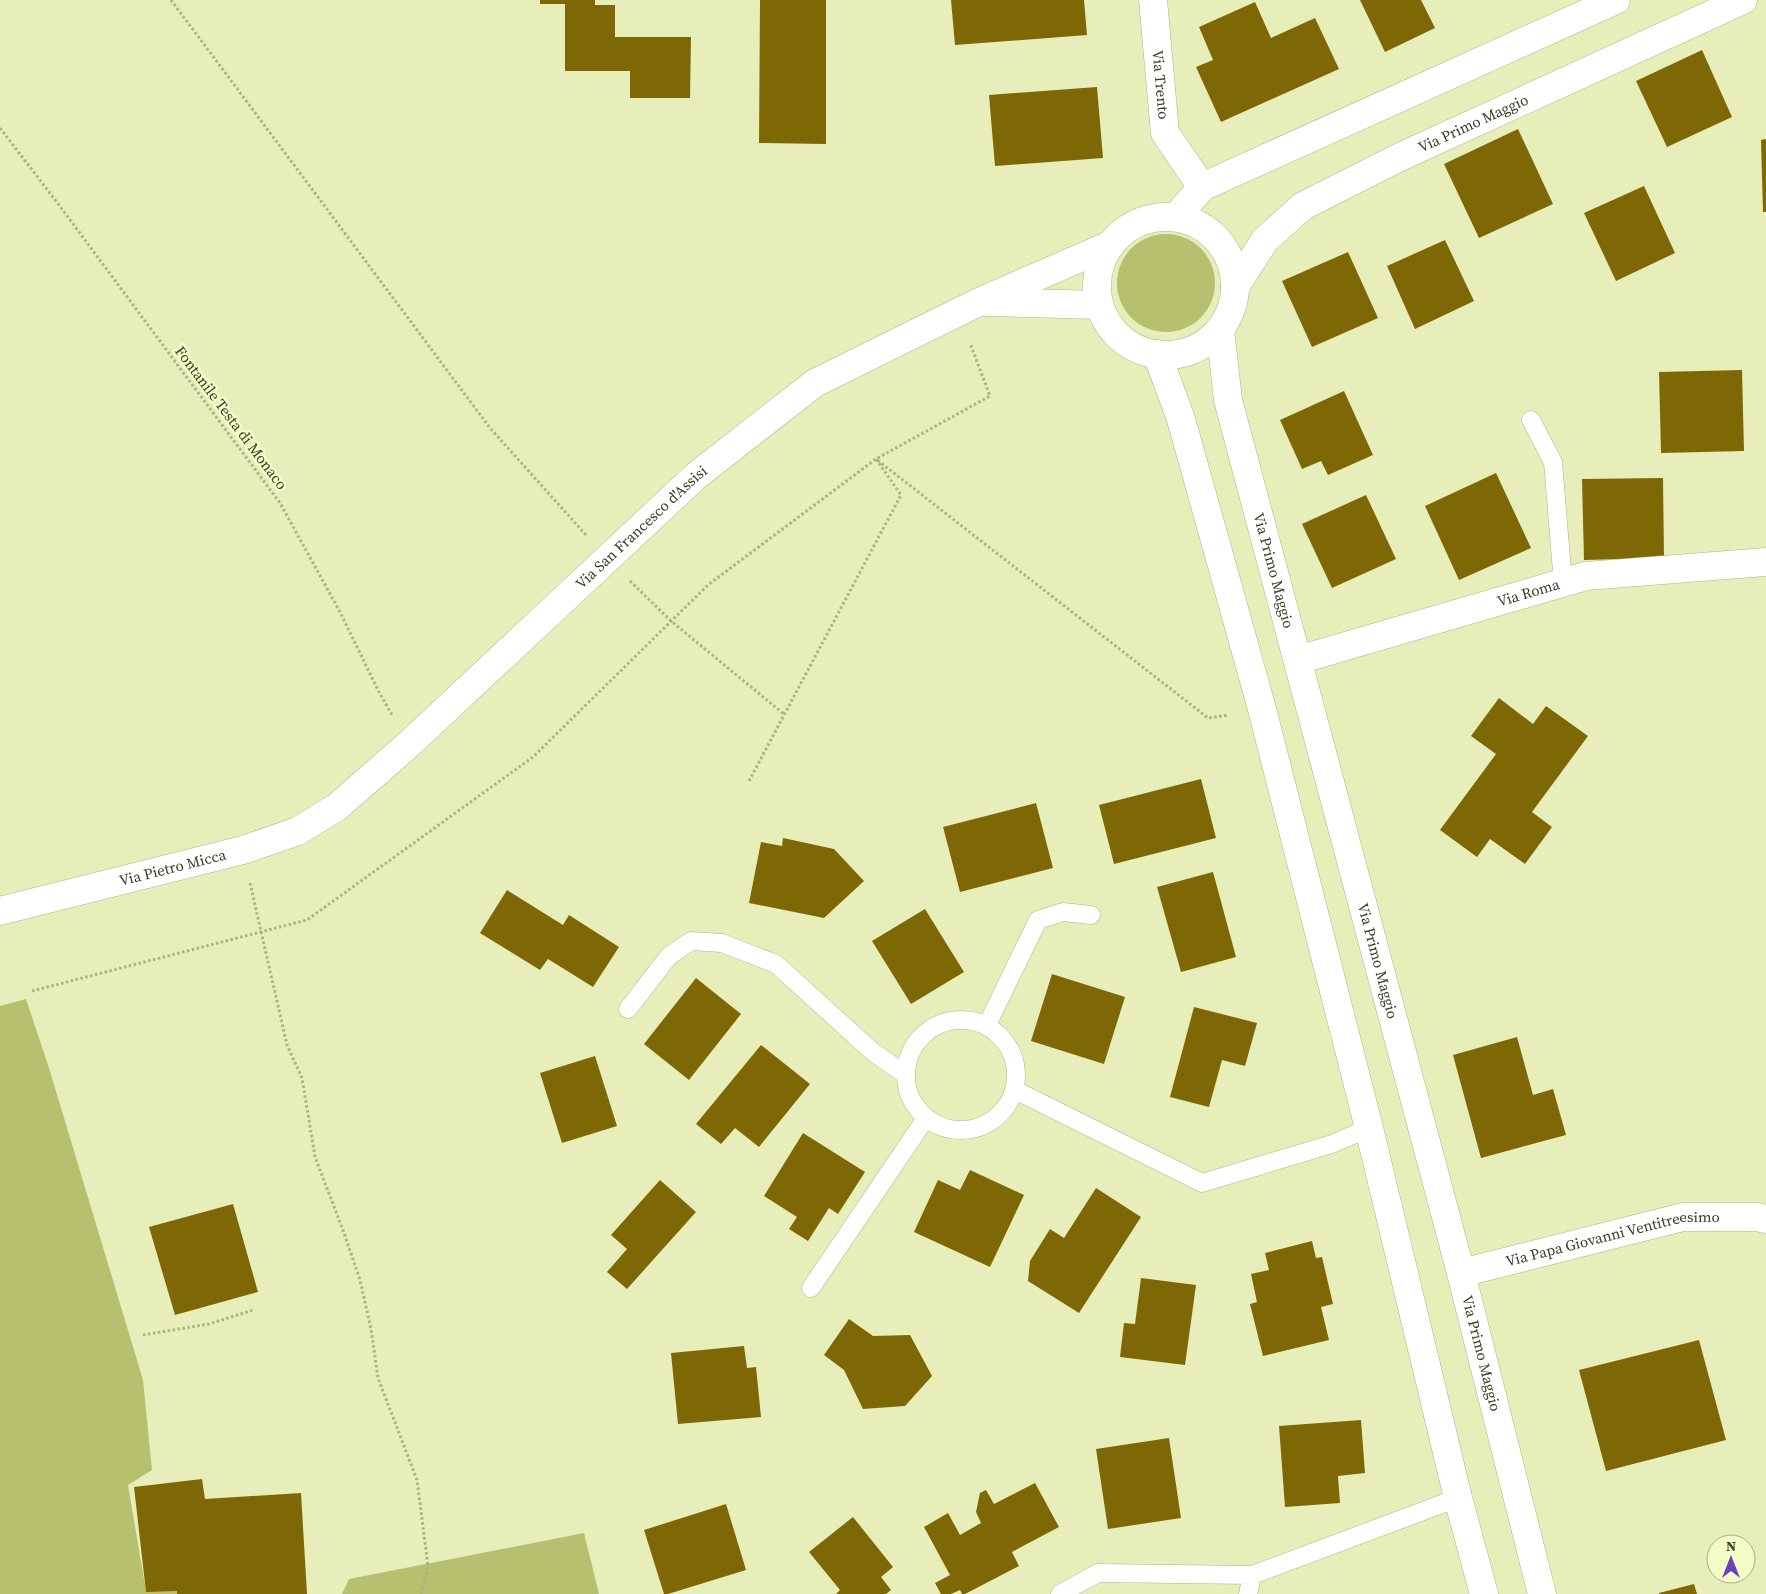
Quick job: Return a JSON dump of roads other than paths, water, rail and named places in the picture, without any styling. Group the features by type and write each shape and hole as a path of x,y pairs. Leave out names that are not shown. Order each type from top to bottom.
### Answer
{"street":[{"name":"Via Trento","path":"1154,0 1165,133 1202,187"},
{"path":"1176,217 1202,187 1616,0"},
{"name":"Via Primo Maggio","path":"1235,287 1265,240 1303,206 1400,157 1743,0"},
{"path":"1157,217 1176,217 1195,222 1211,234 1224,249 1233,267 1235,287 1231,309 1220,329 1202,344 1180,354 1157,354 1138,349 1120,338 1107,323 1099,305 1096,284 1100,264 1110,245 1123,231 1139,222 1157,217"},
{"name":"Via San Francesco d'Assisi","path":"337,807 409,744 697,475 815,382 970,307 1110,245"},
{"name":"Via San Francesco d'Assisi","path":"970,307 1099,305"},
{"name":"Via Primo Maggio","path":"1220,329 1228,400 1461,1274 1542,1594"},
{"path":"1157,354 1181,419 1262,709 1369,1128 1458,1498 1484,1594"},
{"name":"Via Roma","path":"1298,660 1586,576 1766,562"},
{"name":"Via Pietro Micca","path":"0,911 243,850 298,831 337,807"},
{"name":"Via Papa Giovanni Ventitreesimo","path":"1461,1274 1683,1216 1757,1216 1766,1219"}],"lane":[{"path":"1531,420 1553,462 1563,583"},
{"path":"987,1025 1038,920 1063,912 1091,915"},
{"path":"628,1009 669,956 691,941 722,943 776,964 873,1052 906,1075"},
{"path":"950,1020 969,1020 987,1025 1003,1036 1013,1053 1017,1071 1015,1090 1007,1106 994,1120 978,1128 960,1130 942,1127 926,1118 915,1106 908,1091 906,1075 909,1056 918,1040 932,1027 950,1020"},
{"path":"1015,1090 1202,1183 1332,1144 1369,1128"},
{"path":"811,1288 926,1118"},
{"path":"1060,1594 1098,1573 1252,1575 1458,1498"},
{"path":"1248,1594 1252,1575"}]}
